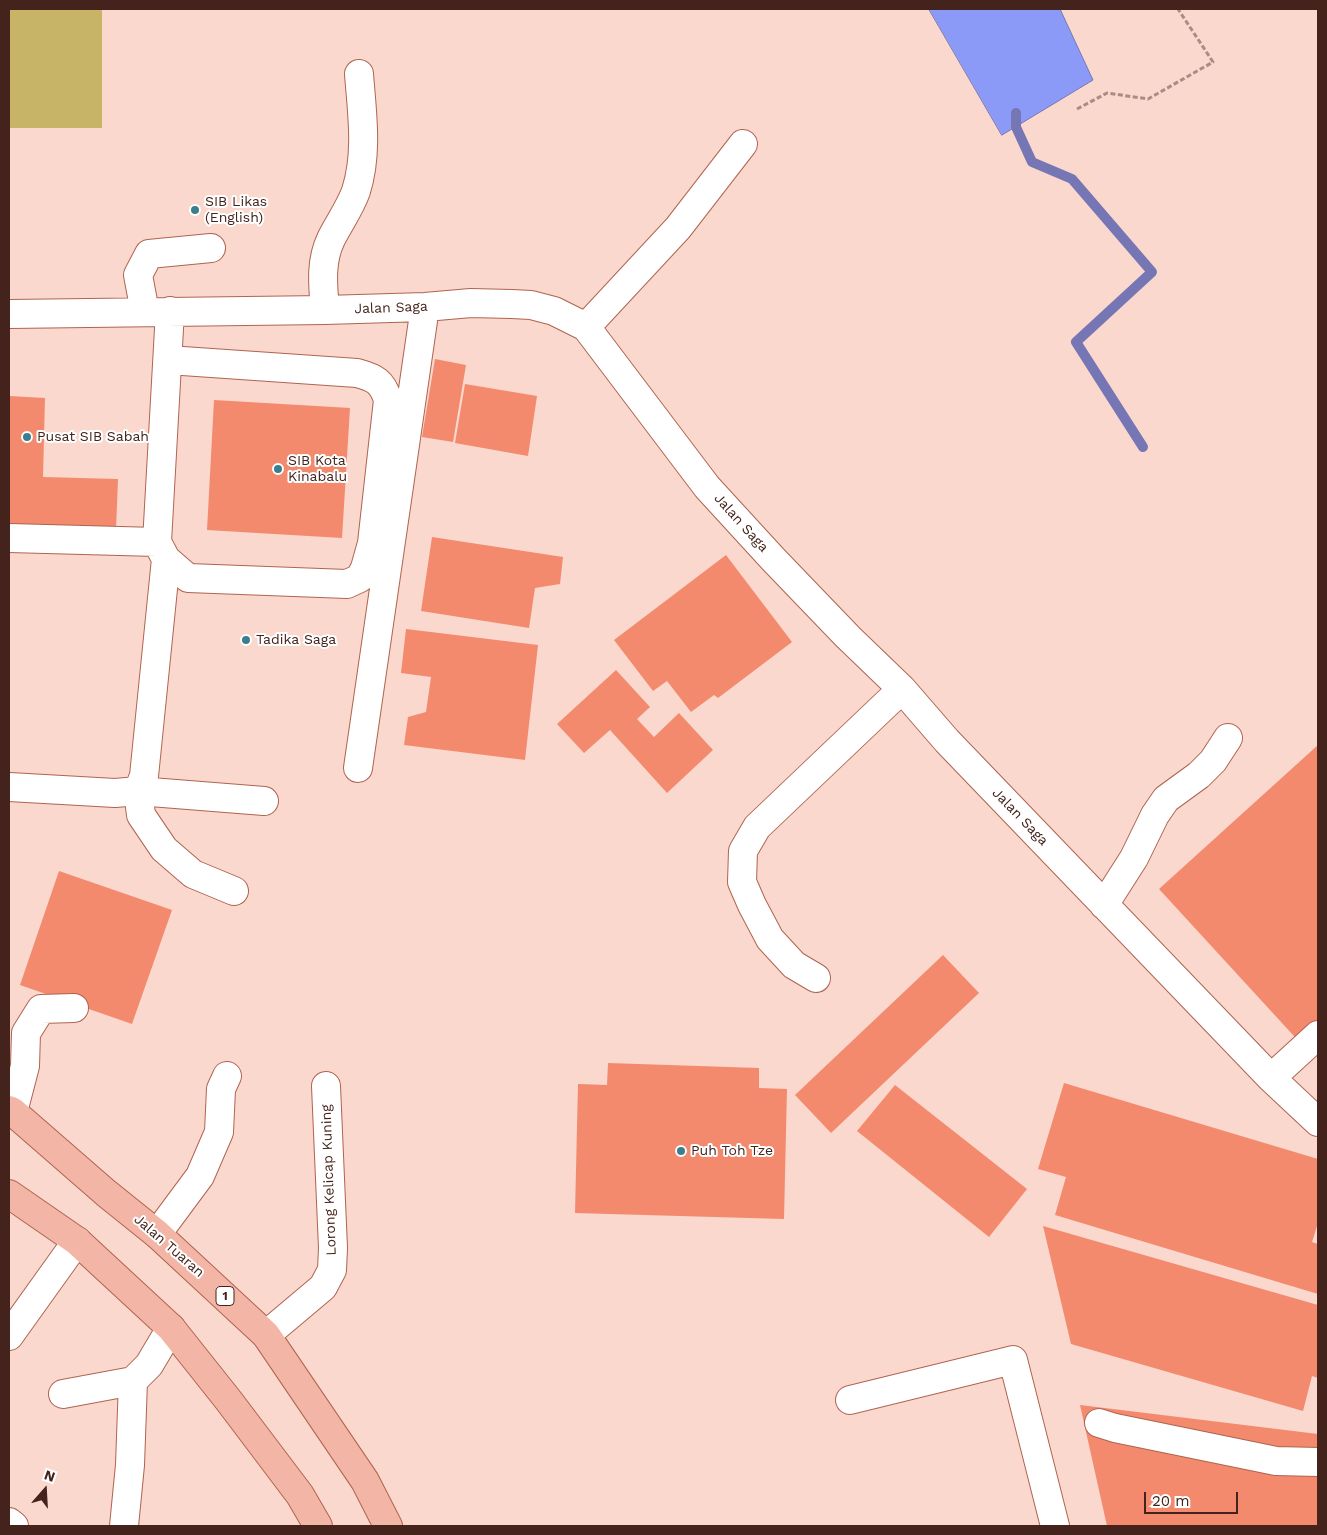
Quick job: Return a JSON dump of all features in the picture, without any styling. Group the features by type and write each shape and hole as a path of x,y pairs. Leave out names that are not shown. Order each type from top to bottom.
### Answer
{"main road":[{"name":"Jalan Tuaran","path":"11,1111 106,1193 157,1234 266,1335 365,1481 388,1526"},
{"path":"9,1194 77,1241 171,1328 300,1495 318,1526"}],"street":[{"path":"325,310 324,260 331,240 356,192 364,156 359,74"},
{"path":"586,327 678,228 743,144"},
{"path":"211,248 149,254 138,276 157,311 168,360 162,551 144,776 138,792 141,815 164,849 193,874 234,891"},
{"name":"Jalan Saga","path":"9,314 325,310 425,307 471,303 531,305 554,311 586,327 707,486 774,559 848,637 902,689 947,741 1271,1078 1318,1122"},
{"path":"358,768 425,307"},
{"path":"9,538 162,551 188,578 347,584 360,578 372,543 388,400 385,390 375,378 357,372 168,360"},
{"path":"816,978 794,965 770,939 742,882 743,851 757,827 902,689"},
{"path":"1104,905 1134,858 1155,815 1166,799 1199,775 1213,761 1228,738"},
{"path":"9,787 115,793 138,792 264,802"},
{"path":"11,1111 26,1066 26,1033 41,1009 74,1008"},
{"path":"1271,1078 1318,1035"},
{"path":"157,1234 200,1176 219,1132 221,1090 226,1076"},
{"name":"Lorong Kelicap Kuning","path":"266,1335 323,1287 332,1270 333,1248 326,1086"},
{"path":"9,1336 77,1241"},
{"path":"63,1394 133,1382 149,1365 171,1328"},
{"path":"850,1400 1013,1360 1054,1526"},
{"path":"124,1526 130,1465 133,1382"},
{"path":"1099,1423 1115,1428 1276,1461 1318,1462"},
{"path":"9,1522 14,1526"}],"path":[{"path":"1078,109 1107,92 1148,99 1213,62 1178,9"}],"shaded area":[{"path":"9,9 102,9 102,128 9,128"}],"water":[{"path":"929,9 1060,9 1093,80 1002,135"}],"building":[{"path":"435,359 466,365 453,442 422,437"},
{"path":"465,384 537,396 528,456 455,443"},
{"name":"Pusat SIB Sabah","path":"9,396 45,398 43,477 118,479 116,530 9,526"},
{"name":"SIB Kota Kinabalu","path":"214,400 350,408 342,538 207,530"},
{"path":"432,537 563,557 560,584 535,588 529,628 421,611"},
{"path":"726,555 792,642 718,698 714,695 691,712 667,681 653,691 614,640"},
{"path":"406,629 538,645 525,760 404,745 408,717 426,712 431,677 401,673"},
{"path":"616,670 650,707 637,719 654,737 679,713 713,750 667,793 610,730 584,753 557,724"},
{"path":"1318,745 1318,1034 1304,1047 1159,889"},
{"path":"59,871 172,910 132,1024 20,985"},
{"path":"943,955 979,993 831,1133 795,1095"},
{"name":"Puh Toh Tze","path":"608,1063 759,1068 759,1088 787,1089 784,1219 575,1213 578,1084 607,1085"},
{"path":"1064,1083 1318,1159 1318,1223 1312,1242 1318,1244 1318,1294 1055,1215 1066,1177 1038,1169"},
{"path":"895,1085 1027,1189 989,1237 857,1131"},
{"path":"1043,1226 1318,1305 1318,1378 1312,1376 1303,1411 1071,1344"},
{"path":"1080,1405 1318,1434 1318,1526 1107,1526"}],"waterway":[{"path":"1016,113 1016,127 1032,162 1072,179 1152,272 1076,342 1143,447"}],"place":[{"name":"SIB Likas (English)","path":"195,210"},
{"name":"Pusat SIB Sabah","path":"27,437"},
{"name":"SIB Kota Kinabalu","path":"278,469"},
{"name":"Tadika Saga","path":"246,640"},
{"name":"Puh Toh Tze","path":"681,1151"}]}
